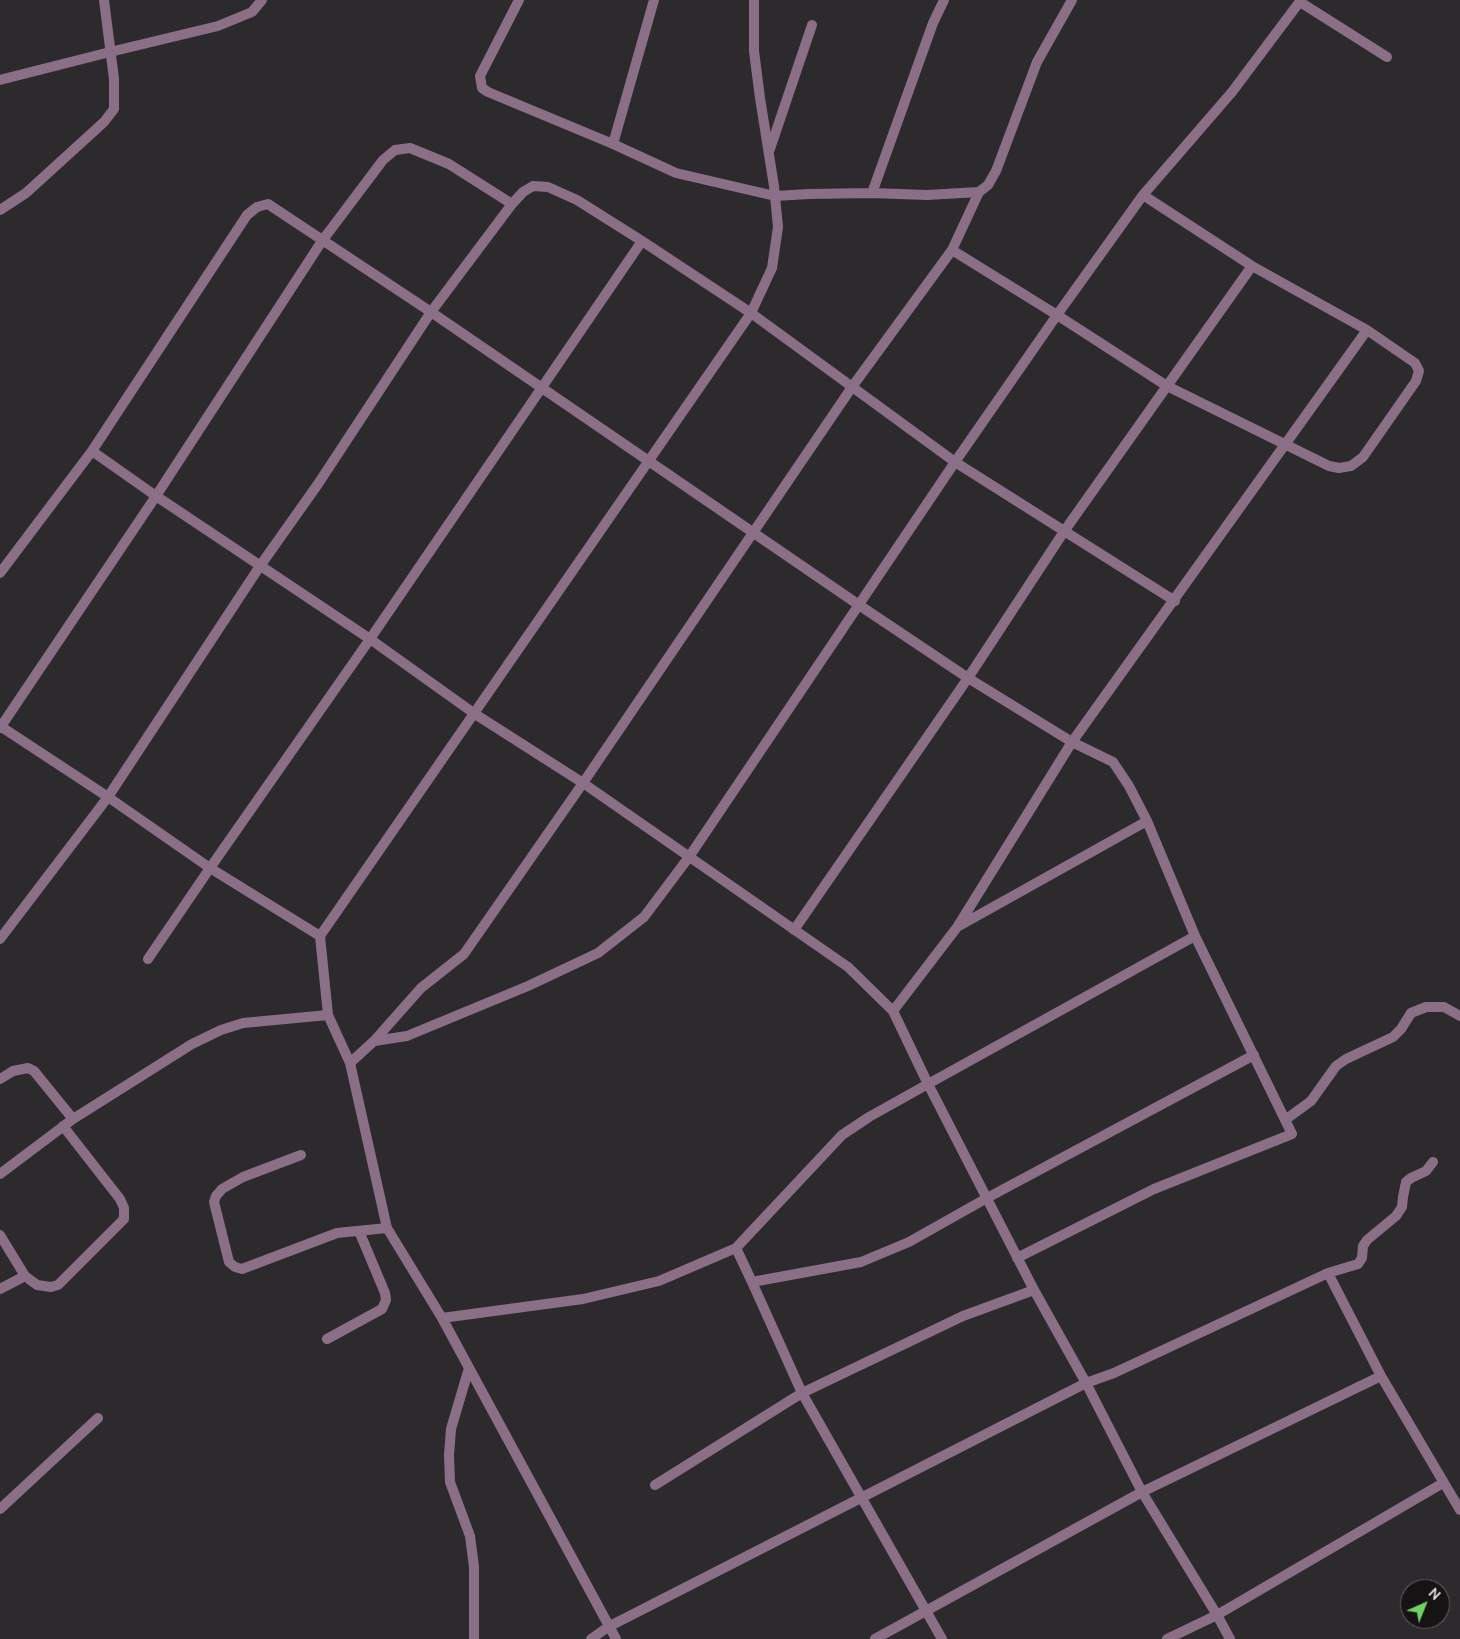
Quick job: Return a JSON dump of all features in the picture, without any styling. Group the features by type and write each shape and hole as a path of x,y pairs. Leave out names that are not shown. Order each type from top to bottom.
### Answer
{"street":[{"path":"0,210 26,193 104,122 114,109 114,79 104,0"},
{"path":"0,80 218,26 252,12 262,0"},
{"path":"519,0 480,76 482,88 676,173 775,196 872,193 927,195 979,192"},
{"path":"613,144 654,0"},
{"path":"616,1639 442,1318 387,1228 350,1063 328,1015 320,936 751,314 772,268 778,227 754,51 754,0"},
{"path":"872,193 933,23 944,0"},
{"path":"350,1063 374,1041 421,988 464,954 583,783 852,387 952,250 979,192 988,185 996,171 1038,62 1072,0"},
{"path":"374,1041 406,1036 528,986 598,953 644,917 690,857 955,462 1057,315 1143,195 1232,92 1300,1 1387,57"},
{"path":"769,152 812,25"},
{"path":"320,936 210,868 108,797 0,727 156,496 322,241 383,160 395,150 410,148 449,164 512,204"},
{"path":"0,939 108,797 260,566 318,484 431,312 512,204 523,192 533,186 548,187 577,200 642,240 751,314 955,462 1175,601"},
{"path":"952,250 1167,386 1329,466 1339,468 1351,466 1363,457 1416,381 1418,372 1415,363 1367,330 1252,266 1143,195"},
{"path":"0,573 92,451 247,215 257,206 268,204 431,312 859,606 968,678 1072,742 1112,762 1129,786 1147,821 1195,936 1292,1134 1154,1189 1017,1258"},
{"path":"148,960 642,240"},
{"path":"794,930 968,678 1065,530 1252,266"},
{"path":"893,1010 958,926 1072,742 1175,601 1367,330"},
{"path":"92,451 370,639 475,714 583,783 848,967 893,1010 928,1084 1017,1258 1086,1383 1142,1492 1230,1639"},
{"path":"958,926 1147,821"},
{"path":"442,1318 583,1299 659,1281 736,1248 842,1135 869,1117 1195,936"},
{"path":"1285,1120 1311,1101 1336,1066 1346,1059 1393,1037 1401,1029 1411,1013 1426,1006 1444,1007 1460,1016"},
{"path":"0,1174 73,1119 192,1044 221,1030 243,1024 328,1015"},
{"path":"752,1282 861,1262 909,1242 987,1198 1254,1056"},
{"path":"0,1080 14,1071 28,1068 34,1071 73,1119"},
{"path":"0,1235 30,1282 44,1287 58,1286 124,1218 124,1208 120,1199 63,1126"},
{"path":"301,1155 243,1177 222,1189 216,1196 214,1202 229,1262 235,1267 242,1269 337,1233 387,1228"},
{"path":"590,1639 608,1627 1086,1383 1114,1374 1328,1273 1358,1264 1362,1258 1363,1246 1367,1240 1396,1216 1402,1207 1406,1182 1426,1171 1433,1162"},
{"path":"327,1339 382,1309 386,1300 385,1293 359,1231"},
{"path":"736,1248 802,1393 942,1639"},
{"path":"1328,1273 1381,1376 1460,1510"},
{"path":"0,1289 25,1276"},
{"path":"655,1485 802,1393 963,1316 1034,1290"},
{"path":"469,1368 450,1429 449,1455 450,1482 470,1536 474,1567 474,1639"},
{"path":"875,1639 1142,1492 1381,1376"},
{"path":"0,1509 98,1418"},
{"path":"1167,1639 1217,1615 1443,1483"}]}
